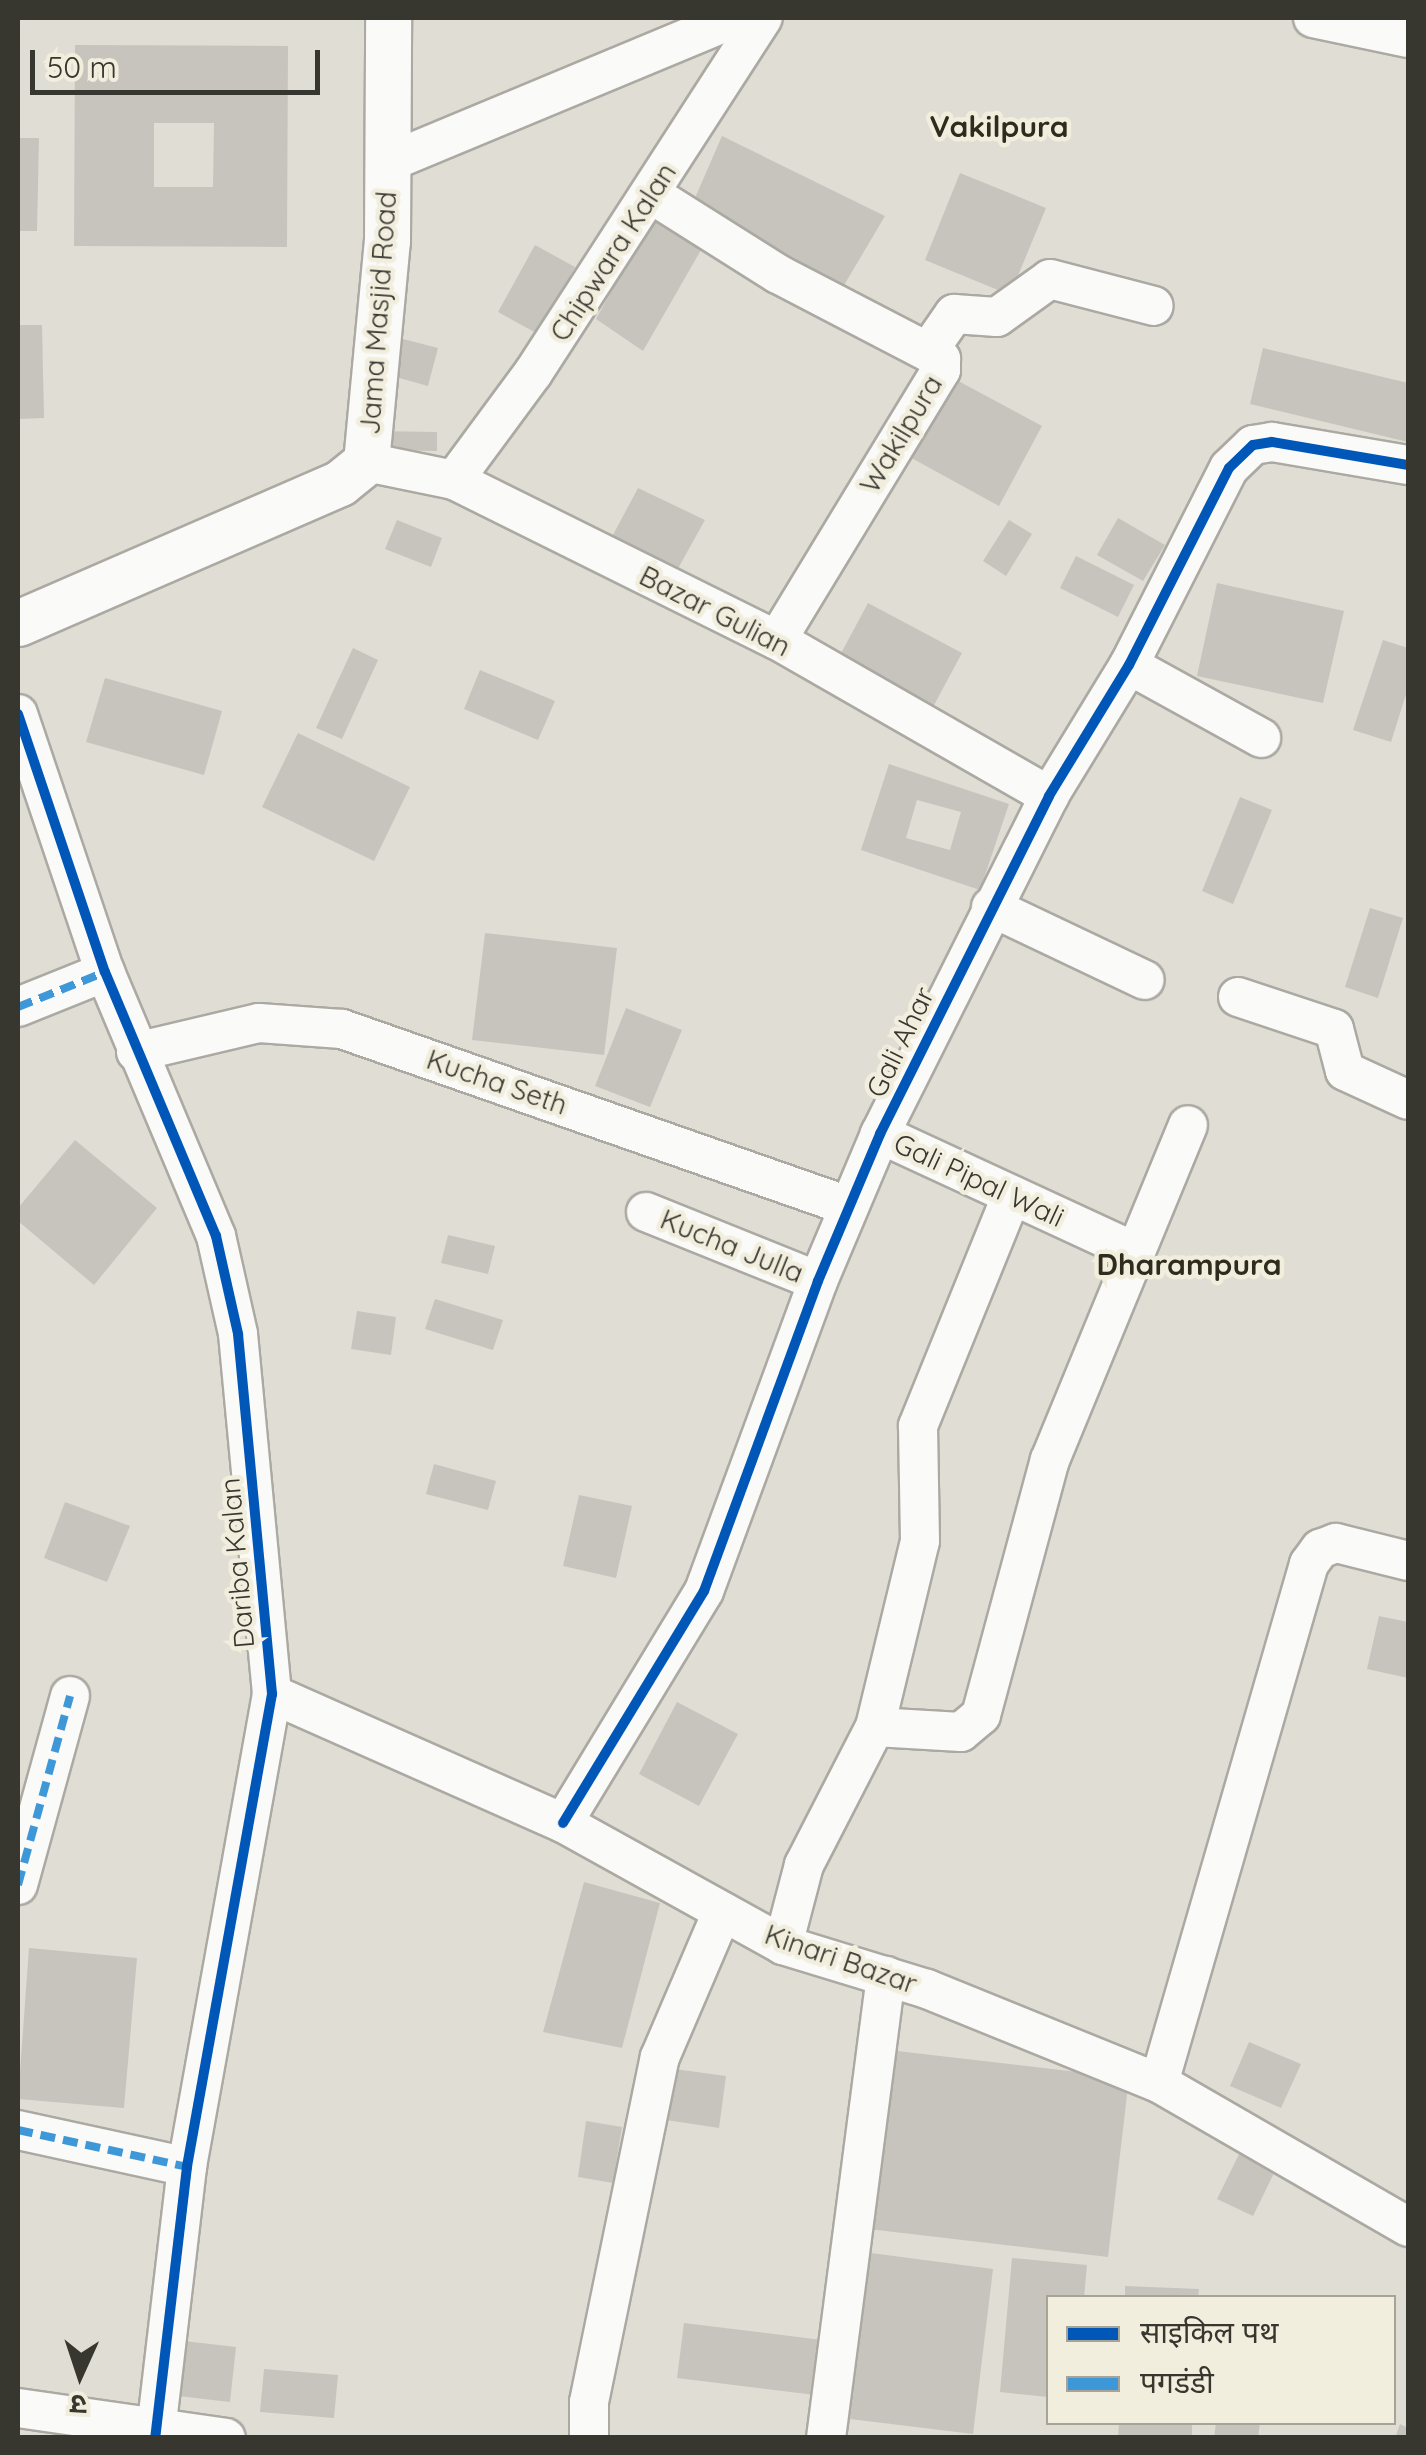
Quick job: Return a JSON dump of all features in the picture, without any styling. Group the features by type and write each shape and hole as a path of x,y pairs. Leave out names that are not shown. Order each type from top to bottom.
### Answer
{"street":[{"name":"Jama Masjid Road","path":"18,623 340,484 366,462 386,260 388,18"},
{"path":"386,163 736,18"},
{"name":"Chipwara Kalan","path":"454,480 651,194 763,18"},
{"path":"1313,18 1408,38"},
{"name":"Wakilpura","path":"651,194 778,274 941,359 941,370 777,640"},
{"path":"929,350 954,314 992,319 1050,279 1154,306"},
{"name":"Gali Ahar","path":"563,1823 704,1591 818,1281 880,1134 1049,796 1130,665 1229,468 1253,445 1294,444 1408,466"},
{"name":"Bazar Gulian","path":"366,462 454,480 777,640 1049,796"},
{"path":"1130,665 1261,738"},
{"name":"Dariba Kalan","path":"18,714 105,972 216,1236 238,1334 272,1694 187,2166 156,2434"},
{"path":"992,906 1145,980"},
{"path":"18,1007 105,972"},
{"path":"1238,997 1334,1030 1345,1071 1408,1100"},
{"name":"Kucha Seth","path":"136,1052 259,1023 342,1030 848,1206"},
{"path":"875,1727 961,1732 982,1715 1050,1460 1188,1125"},
{"name":"Gali Pipal Wali","path":"880,1134 1133,1251"},
{"path":"783,1944 812,1848 875,1727 920,1541 918,1426 1012,1195"},
{"name":"Kucha Julla","path":"646,1212 818,1281"},
{"path":"1160,2083 1309,1564 1320,1549 1336,1543 1408,1561"},
{"name":"Kinari Bazar","path":"272,1694 563,1823 783,1944 886,1976 1160,2083 1408,2227"},
{"path":"18,1885 70,1696"},
{"path":"589,2438 588,2402 660,2057 722,1912"},
{"path":"826,2438 886,1976"},
{"path":"18,2130 187,2166"},
{"path":"18,2408 156,2434 226,2438"}],"building":[{"path":"75,45 288,46 287,247 74,246","holes":["154,123 214,123 213,187 154,187"]},
{"path":"722,136 885,216 840,292 691,207"},
{"path":"18,138 39,138 37,231 18,231"},
{"path":"960,173 1046,208 1010,295 925,260"},
{"path":"657,209 705,243 643,351 596,319"},
{"path":"535,245 575,267 538,334 498,312"},
{"path":"18,325 42,325 44,418 18,419"},
{"path":"403,339 438,348 428,386 392,376"},
{"path":"1263,348 1408,383 1408,442 1250,404"},
{"path":"949,376 1042,426 999,506 906,455"},
{"path":"376,431 437,432 437,451 376,450"},
{"path":"638,488 705,520 671,581 606,548"},
{"path":"1118,518 1165,545 1143,581 1097,555"},
{"path":"397,520 442,538 431,567 385,549"},
{"path":"1009,520 1032,534 1006,576 983,561"},
{"path":"1076,556 1134,585 1118,617 1060,588"},
{"path":"1217,583 1344,611 1323,703 1197,676"},
{"path":"868,603 962,653 933,707 839,657"},
{"path":"1383,640 1408,648 1408,688 1391,742 1353,730"},
{"path":"353,648 378,660 342,739 316,728"},
{"path":"480,670 555,701 538,740 464,709"},
{"path":"105,678 222,711 204,775 86,742"},
{"path":"298,733 410,787 374,861 262,807"},
{"path":"889,764 1009,804 980,890 861,850","holes":["917,800 961,812 950,850 906,838"]},
{"path":"1240,797 1272,810 1233,904 1202,891"},
{"path":"1370,908 1403,918 1378,998 1345,987"},
{"path":"485,933 617,948 604,1055 472,1040"},
{"path":"626,1008 682,1030 650,1107 595,1086"},
{"path":"75,1140 157,1208 94,1285 18,1221 18,1208"},
{"path":"448,1235 495,1246 488,1274 441,1263"},
{"path":"435,1299 503,1320 493,1350 425,1329"},
{"path":"357,1311 396,1317 391,1355 351,1349"},
{"path":"434,1464 496,1481 488,1510 426,1494"},
{"path":"579,1495 632,1506 616,1578 563,1566"},
{"path":"65,1502 130,1526 107,1582 44,1558"},
{"path":"1379,1616 1408,1622 1408,1678 1367,1669"},
{"path":"677,1702 738,1734 699,1806 639,1774"},
{"path":"584,1882 660,1903 622,2048 543,2032"},
{"path":"29,1948 137,1958 124,2108 18,2099"},
{"path":"1249,2042 1301,2064 1281,2108 1230,2086"},
{"path":"880,2049 1129,2078 1108,2257 860,2228"},
{"path":"660,2067 726,2076 719,2128 653,2118"},
{"path":"586,2121 622,2127 613,2183 578,2177"},
{"path":"1244,2144 1280,2161 1253,2216 1217,2199"},
{"path":"871,2253 993,2269 973,2434 850,2419"},
{"path":"1012,2258 1087,2265 1084,2295 1046,2295 1046,2397 1000,2392"},
{"path":"1125,2286 1199,2289 1198,2295 1125,2295"},
{"path":"684,2323 822,2340 815,2395 677,2378"},
{"path":"184,2341 236,2347 230,2402 178,2396"},
{"path":"264,2369 338,2375 334,2418 260,2412"},
{"path":"1400,2424 1408,2428 1408,2438 1395,2438"},
{"path":"1119,2425 1192,2425 1192,2438 1118,2438"},
{"path":"1216,2425 1260,2425 1258,2438 1214,2438"}],"marked path":[{"path":"18,1007 105,972"},
{"path":"18,1885 70,1696"},
{"path":"18,2130 187,2167"}],"cycle path":[{"path":"563,1823 704,1591 818,1281 880,1134 1049,796 1129,665 1229,468 1253,445 1272,442 1408,465"},
{"path":"18,714 105,972 216,1236 238,1334 272,1694 187,2167 155,2438"}],"district":[{"name":"Vakilpura","path":"999,126"},
{"name":"Dharampura","path":"1189,1264"}]}
